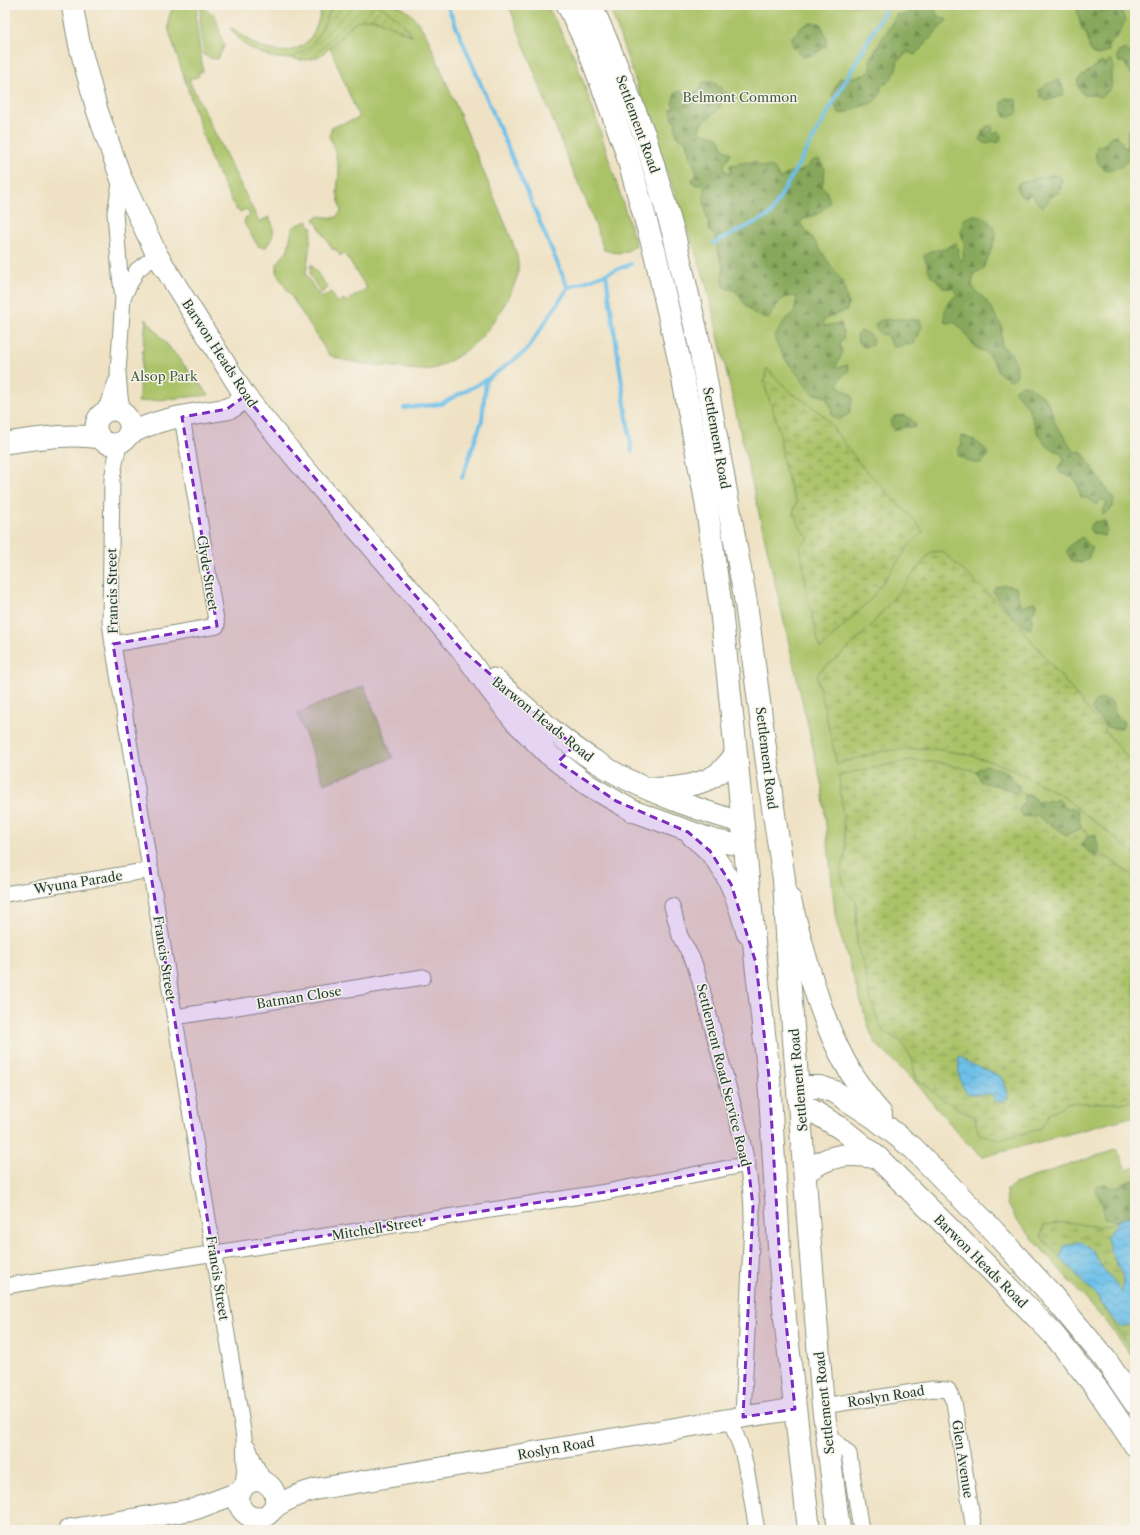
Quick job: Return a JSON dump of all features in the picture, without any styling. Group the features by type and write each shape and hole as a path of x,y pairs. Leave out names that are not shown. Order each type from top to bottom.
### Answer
{"main road":[{"name":"Settlement Road","path":"568,5 587,44 625,147 655,253 679,360 706,501 713,549 736,753 756,963 770,1089 780,1264 809,1530"},
{"name":"Settlement Road","path":"591,5 644,134 674,235 700,347 746,603 777,838 784,879 790,990 823,1406 839,1530"},
{"path":"744,833 777,838"},
{"path":"784,879 813,986 832,1038 864,1094 879,1113 913,1148"},
{"name":"Barwon Heads Road","path":"799,1095 820,1087 835,1092 875,1118 913,1148 1014,1253 1055,1299 1105,1359 1135,1403"},
{"path":"770,1089 799,1095"},
{"name":"Barwon Heads Road","path":"799,1095 878,1158 1054,1335 1098,1390 1135,1445"},
{"path":"805,1173 819,1163 843,1155 857,1154 878,1158"},
{"path":"956,1192 955,1212 961,1240"},
{"path":"795,1409 823,1406"}],"street":[{"name":"Barwon Heads Road","path":"72,5 80,47 97,110 121,178 157,255 245,396 299,462 461,649 514,720 558,762 588,785 633,811 688,832 725,843 744,833"},
{"path":"113,427 111,398 118,373 124,297 120,276 115,213 121,178"},
{"path":"124,297 137,270 157,255"},
{"path":"5,444 57,436 83,427 144,426 173,418 227,409 234,406 245,396"},
{"name":"Clyde Street","path":"113,644 217,626 173,418"},
{"name":"Francis Street","path":"113,427 109,458 112,478 110,622 244,1437 245,1466 255,1511"},
{"name":"Barwon Heads Road","path":"461,649 543,722 606,768 644,788 744,833"},
{"path":"558,762 574,746"},
{"path":"644,788 671,788 684,786 706,779 721,771 736,753"},
{"path":"688,832 710,851 724,870 740,908 756,963"},
{"name":"Wyuna Parade","path":"5,894 151,870"},
{"name":"Settlement Road Service Road","path":"672,906 680,936 693,960 699,978 741,1132 748,1164 752,1193 752,1222 737,1418"},
{"name":"Batman Close","path":"175,1017 423,977"},
{"name":"Mitchell Street","path":"5,1286 606,1192 748,1164"},
{"name":"Roslyn Road","path":"823,1406 933,1389 948,1390"},
{"name":"Glen Avenue","path":"948,1390 954,1402 974,1530"},
{"name":"Roslyn Road","path":"69,1530 195,1509 255,1511 292,1496 317,1489 795,1409"},
{"path":"737,1418 733,1429 741,1447 746,1466 757,1530"},
{"path":"826,1433 849,1454 861,1530"},
{"name":"Francis Street","path":"244,1437 255,1464 268,1484"},
{"path":"255,1511 276,1502 276,1496 268,1484"},
{"name":"Roslyn Road","path":"268,1484 291,1488 317,1489"}],"highlighted area":[{"path":"245,396 461,649 574,746 558,762 616,801 688,832 710,851 731,884 756,963 769,1077 780,1264 795,1409 743,1417 753,1206 748,1164 606,1192 213,1253 113,644 217,626 182,417 227,409"}],"green space":[{"path":"176,5 198,5 196,21 203,71 198,73 199,76 189,80 259,222 269,217 271,221 273,233 265,248 258,246 244,223 245,218 250,215 246,209 240,212 236,209 210,157 169,31 169,17 171,11"},
{"path":"323,5 333,5 314,44 299,56 291,58 273,57 255,51 242,42 230,28 265,48 289,51 296,49 309,40 314,32"},
{"path":"333,5 376,5 397,17 412,36 377,20 361,20 352,25 336,42 317,57 305,60 291,58 308,49 313,43"},
{"path":"376,5 395,5 406,10 410,13 427,36 510,235 518,263 518,273 513,288 499,314 480,339 460,355 445,364 431,369 413,370 362,364 329,355 277,274 277,264 288,249 292,229 297,225 308,221 309,226 312,227 306,275 321,298 331,292 338,303 344,299 346,302 367,288 344,253 340,256 336,249 333,250 314,219 318,216 335,218 341,212 337,192 339,171 334,147 329,136 332,127 359,118 330,47 340,38 351,24 363,19 384,22 411,36 381,7"},
{"path":"507,5 547,5 574,56 595,115 636,245 628,251 618,253 604,250 589,207 568,160 511,11"},
{"name":"Belmont Common","path":"609,5 1135,5 1135,1116 983,1157 963,1139 916,1083 876,1044 870,1031 836,921 822,787 706,283"},
{"path":"904,5 933,5 937,15 947,20 915,55 908,52 898,60 893,76 888,82 881,86 879,96 876,100 870,104 846,113 838,113 832,94 840,78 861,76 871,70 870,60 897,14 904,16 908,11"},
{"path":"1083,5 1091,7 1096,12 1106,10 1108,5 1123,5 1122,11 1125,21 1119,34 1108,46 1109,51 1096,56 1090,50 1087,36 1081,26 1077,10"},
{"path":"201,7 215,15 224,46 218,59 210,58 204,55 200,21"},
{"path":"810,23 820,23 827,38 826,46 813,55 803,57 793,47 792,37 801,27"},
{"path":"1125,49 1135,58 1135,74 1131,75 1124,62 1119,62 1117,56 1118,52"},
{"path":"1110,59 1113,66 1110,90 1100,97 1095,95 1084,95 1078,85 1079,79 1103,62 1105,64"},
{"path":"1059,80 1064,90 1063,95 1046,101 1041,97 1039,90 1047,84"},
{"path":"703,82 713,82 728,94 727,98 720,100 720,108 700,125 700,132 718,137 723,148 731,153 724,165 725,172 731,173 730,165 755,161 760,166 773,167 780,179 790,172 800,172 811,162 819,159 825,169 822,187 826,190 830,202 822,211 803,219 800,223 811,236 843,283 848,303 847,310 823,321 824,326 841,323 844,337 840,343 842,354 836,366 838,368 847,365 849,370 838,383 842,390 848,392 853,398 849,414 838,420 832,415 831,407 826,397 811,393 784,358 774,338 784,322 794,313 797,297 786,297 782,299 768,319 757,315 745,305 736,291 724,287 722,276 724,269 718,252 715,235 710,232 704,200 705,189 701,185 693,184 692,179 696,177 695,169 689,157 690,152 685,140 677,136 675,126 677,123 673,120 671,109 675,107 672,104 675,93 680,91 690,93 699,90"},
{"path":"1006,98 1016,100 1018,111 1016,114 1005,117 1002,108 1002,101"},
{"path":"991,125 993,128 992,132 994,134 997,131 1000,132 1001,138 998,143 993,141 986,144 979,139 986,127"},
{"path":"1135,127 1135,159 1129,160 1119,168 1106,170 1097,160 1095,154 1097,147 1106,144 1110,137 1116,135 1121,140 1123,147 1127,148 1128,130"},
{"path":"1052,175 1060,176 1062,181 1060,192 1054,195 1043,207 1036,201 1032,194 1026,197 1019,194 1017,185 1019,183"},
{"path":"974,215 985,218 993,226 996,235 989,256 985,262 984,269 974,273 972,285 976,292 988,303 1002,327 1001,346 1010,352 1017,372 1016,377 1010,380 998,372 987,353 975,347 964,331 954,322 945,323 946,307 957,294 953,288 943,288 937,280 931,276 924,256 930,251 946,249 955,243 959,250 958,256 961,261 964,257 963,252 965,247 961,233 964,219"},
{"path":"311,264 328,288 321,293 310,275"},
{"name":"Alsop Park","path":"146,319 209,395 138,402"},
{"path":"881,320 920,320 922,326 914,344 893,347 886,334 882,335 877,330 875,324"},
{"path":"861,331 871,336 873,340 872,345 864,347 858,342 857,335"},
{"path":"767,368 793,394 809,404 825,417 859,463 916,522 923,532 909,546 871,599 820,649 807,593 800,546 809,538 803,532 793,513 797,502 792,493 783,462 780,433 764,383"},
{"path":"1025,385 1031,387 1045,398 1054,416 1054,422 1075,452 1081,451 1114,500 1112,508 1103,515 1103,511 1107,503 1101,499 1096,505 1090,499 1081,497 1075,480 1060,473 1058,467 1064,460 1061,453 1047,446 1038,434 1028,407 1014,391 1019,386"},
{"path":"905,415 915,423 915,427 904,427 893,430 890,422 895,416"},
{"path":"962,436 974,440 987,452 988,455 985,460 974,463 958,456 958,447 963,445 960,440"},
{"path":"1105,521 1107,529 1105,536 1092,533 1089,528 1094,522"},
{"path":"1082,537 1092,549 1088,559 1081,563 1073,562 1067,553 1069,546"},
{"path":"942,551 1009,613 1135,767 1135,854 1060,794 1005,766 966,754 927,748 883,751 837,764 817,677 820,671 842,654 870,627 931,552"},
{"path":"1004,585 1016,587 1022,606 1034,602 1037,604 1032,614 1030,629 1010,616 1007,609 995,595 993,591 996,587"},
{"path":"364,686 393,758 324,784 297,713"},
{"path":"1103,699 1111,701 1116,715 1123,721 1124,725 1120,729 1106,727 1092,710 1095,701"},
{"path":"911,760 941,763 976,771 981,782 1006,788 1014,794 1018,791 1025,795 1024,801 1019,809 1023,816 1036,816 1058,829 1065,836 1081,828 1088,832 1087,837 1081,845 1096,858 1104,855 1135,877 1135,1100 1121,1103 1067,1103 1049,1114 1041,1129 999,1139 979,1134 974,1117 943,1100 925,1085 916,1081 912,1059 901,1041 882,1031 871,1002 864,966 857,945 856,901 845,890 841,873 846,850 839,775"},
{"path":"985,765 1006,771 1020,787 1018,791 1014,794 1006,788 981,782 976,771"},
{"path":"1029,794 1035,798 1037,802 1058,798 1064,808 1073,808 1078,811 1081,828 1065,836 1046,823 1023,816 1019,809 1024,801 1025,795"},
{"path":"1090,835 1095,835 1100,853 1094,857 1081,846"},
{"path":"1115,1150 1119,1153 1126,1170 1135,1167 1135,1360 1112,1329 1018,1222 1007,1203 1006,1191 1014,1184"},
{"path":"1135,1179 1135,1213 1118,1221 1104,1218 1102,1203 1095,1190 1098,1185 1105,1184 1113,1188"},
{"path":"1135,1213 1135,1354 1111,1320 1097,1296 1041,1237 1044,1225 1066,1222 1097,1227 1110,1224"}],"water":[{"path":"959,1056 969,1063 1000,1076 1008,1098 1003,1101 995,1101 992,1094 968,1094 960,1081"},
{"path":"1135,1213 1135,1323 1121,1328 1114,1321 1097,1296 1060,1258 1064,1246 1081,1241 1093,1251 1101,1266 1122,1292 1123,1277 1110,1250 1107,1236 1118,1221"}],"waterway":[{"path":"447,5 568,288 631,264"},
{"path":"714,243 770,215 888,5"},
{"path":"606,274 632,452"},
{"path":"404,408 441,404 486,380 526,351 568,288"},
{"path":"462,478 482,420 486,380"}]}
